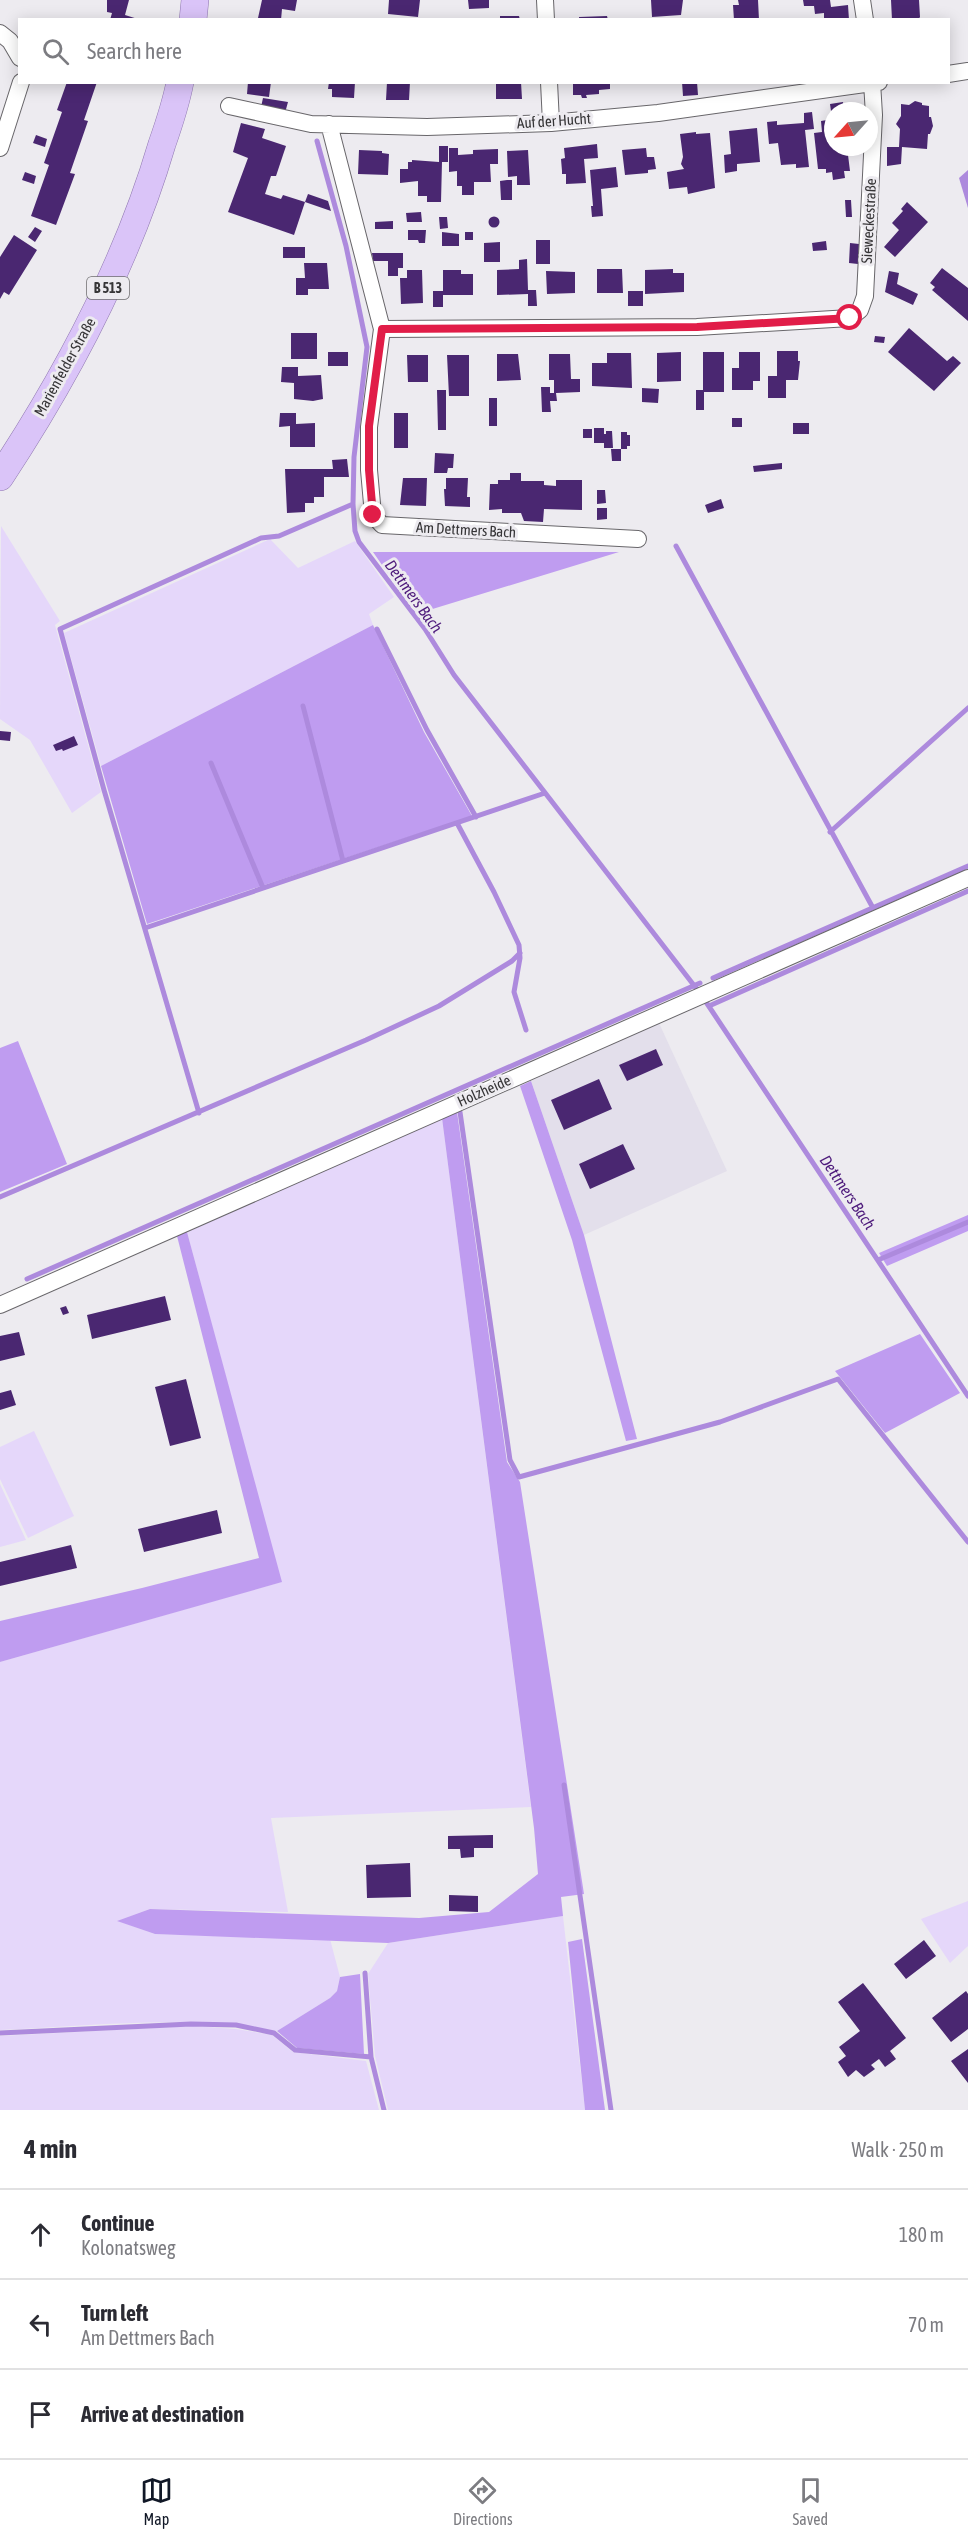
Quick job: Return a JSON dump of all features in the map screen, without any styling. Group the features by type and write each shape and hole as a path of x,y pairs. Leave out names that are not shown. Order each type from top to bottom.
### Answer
{"main road":[{"path":"193,18 195,0"},
{"name":"Marienfelder Straße","path":"0,477 65,373 107,290 150,187 179,84"}],"street":[{"path":"545,0 546,18"},
{"path":"862,0 865,18"},
{"path":"0,33 10,41 18,55"},
{"path":"950,74 968,71"},
{"path":"0,148 20,84"},
{"path":"549,84 551,123"},
{"name":"Auf der Hucht","path":"229,106 312,124 427,127 551,123 658,113 867,84"},
{"name":"Sieweckestraße","path":"382,329 697,327 850,318 860,310 865,296 874,84"},
{"name":"Am Dettmers Bach","path":"329,124 382,329 369,426 369,470 373,515 382,525 638,540"},
{"name":"Holzheide","path":"0,1305 968,878"}],"shaded area":[{"path":"968,170 968,208 959,178"},
{"path":"1,526 60,621 55,625 101,792 72,813 30,740 0,719"},
{"path":"270,539 298,568 355,541 394,597 369,614 373,625 101,766 64,633"},
{"path":"373,552 619,552 426,611 403,595"},
{"path":"373,625 424,732 472,816 147,924 101,766"},
{"path":"659,1023 727,1171 584,1235 531,1081"},
{"path":"18,1041 67,1164 0,1192 0,1048"},
{"path":"531,1081 584,1235 637,1439 626,1441 572,1240 520,1086"},
{"path":"457,1112 507,1462 520,1482 584,1894 561,1897 563,1916 388,1943 155,1934 117,1921 150,1909 419,1918 489,1912 538,1874 534,1828 442,1118"},
{"path":"442,1118 531,1807 271,1818 288,1912 150,1909 118,1921 155,1934 330,1939 340,1977 337,1991 330,1998 277,2031 243,2026 174,2022 0,2030 0,1662 281,1582 187,1232"},
{"path":"968,1215 968,1231 887,1266 879,1253"},
{"path":"187,1232 282,1582 0,1662 0,1621 259,1558 177,1236"},
{"path":"920,1334 960,1393 885,1433 835,1371"},
{"path":"34,1431 74,1516 28,1538 0,1479 0,1447"},
{"path":"0,1484 26,1540 0,1547"},
{"path":"968,1901 968,1946 950,1963 921,1919"},
{"path":"563,1916 585,2110 388,2110 375,2056 368,1974 388,1943"},
{"path":"582,1939 605,2110 585,2110 568,1942"},
{"path":"360,1974 364,2054 297,2048 277,2031 330,1998 337,1991 340,1977"},
{"path":"193,2026 236,2029 272,2035 293,2052 366,2061 379,2110 0,2110 0,2036"}],"building":[{"path":"107,0 129,0 125,15 135,18 111,18 112,13 107,12"},
{"path":"262,0 297,0 295,11 282,9 281,18 258,18"},
{"path":"389,0 420,0 418,17 388,14"},
{"path":"468,0 489,0 489,8 469,9"},
{"path":"651,0 683,0 681,15 652,17"},
{"path":"738,0 758,0 759,18 734,18 733,5 739,5"},
{"path":"803,0 830,0 831,7 848,5 849,18 824,18 824,13 815,14 814,6 804,6"},
{"path":"891,0 919,0 919,18 892,18"},
{"path":"500,16 519,16 520,18 500,18"},
{"path":"607,16 608,18 579,18"},
{"path":"66,84 96,84 84,120 88,121 70,173 75,174 56,225 31,216 49,165 44,163 62,112 57,110"},
{"path":"248,84 271,84 269,97 247,94"},
{"path":"329,84 355,84 354,98 332,97 332,89 328,89"},
{"path":"387,84 410,84 409,100 386,100"},
{"path":"496,84 521,84 522,99 496,99"},
{"path":"573,84 610,84 610,89 599,90 599,94 586,95 587,98 573,95"},
{"path":"682,84 697,84 698,95 683,96"},
{"path":"263,98 288,102 285,113 261,107"},
{"path":"915,101 929,106 929,117 931,117 933,126 928,134 927,149 902,147 901,164 887,166 887,147 899,147 900,129 896,124 901,116 901,104 909,105"},
{"path":"812,112 814,129 805,130 809,167 796,168 796,164 781,165 778,143 769,144 767,122 777,121 777,125 804,123 804,113"},
{"path":"824,120 824,156 848,156 850,171 844,171 845,178 833,180 832,172 826,173 826,169 818,169 814,133 822,132 821,121"},
{"path":"241,123 265,129 262,138 286,146 276,176 271,176 265,194 281,199 283,195 305,202 294,235 228,212 248,158 233,152"},
{"path":"757,128 760,162 737,164 737,171 725,173 724,155 731,154 729,131"},
{"path":"696,132 696,134 710,133 715,188 688,194 687,187 669,189 667,172 684,169 681,164 683,157 680,134"},
{"path":"36,135 47,139 45,147 33,143"},
{"path":"597,144 598,158 584,159 586,183 566,184 566,174 562,174 561,159 565,158 564,148"},
{"path":"439,146 448,146 448,162 442,162 441,202 427,202 427,196 418,196 418,181 400,183 400,169 408,169 408,162 412,160 439,162"},
{"path":"449,148 458,148 458,155 473,154 473,150 498,149 498,164 490,164 491,182 474,182 474,195 462,195 462,186 457,186 457,171 449,172"},
{"path":"646,148 647,157 654,157 656,169 648,170 648,173 625,175 622,150"},
{"path":"359,150 382,151 382,153 389,154 388,175 358,174"},
{"path":"528,150 530,185 517,185 517,176 508,177 507,151"},
{"path":"616,167 618,187 601,189 603,216 592,217 590,170"},
{"path":"25,172 36,176 34,184 22,180"},
{"path":"512,180 512,200 501,200 500,181"},
{"path":"308,194 328,201 331,211 305,202"},
{"path":"845,200 851,200 852,217 846,217"},
{"path":"907,202 928,222 895,257 884,247 899,230 892,223 903,211 901,209"},
{"path":"421,212 422,222 407,222 406,213"},
{"path":"494,216 500,222 494,228 488,222"},
{"path":"439,217 447,217 448,228 440,229"},
{"path":"393,221 393,229 375,229 375,222"},
{"path":"35,227 42,231 35,242 28,237"},
{"path":"408,230 426,230 425,243 408,240"},
{"path":"442,232 459,234 459,246 442,246"},
{"path":"465,232 473,232 473,240 465,240"},
{"path":"14,235 37,250 9,295 4,292 0,299 0,257"},
{"path":"536,240 550,240 550,264 536,264"},
{"path":"826,241 827,250 813,251 812,243"},
{"path":"500,242 500,262 484,262 484,243"},
{"path":"850,243 859,244 858,264 849,263"},
{"path":"283,247 305,247 305,258 283,258"},
{"path":"372,253 403,253 403,268 398,268 398,276 388,276 388,261 373,261"},
{"path":"527,259 528,290 536,290 537,306 528,306 528,294 497,295 497,270 519,269 519,260"},
{"path":"304,263 327,263 329,289 308,289 308,295 296,295 296,278 305,278"},
{"path":"942,268 968,288 968,321 932,290 935,287 930,283"},
{"path":"597,269 622,269 623,293 597,293"},
{"path":"673,269 673,273 684,273 684,292 645,294 645,270"},
{"path":"407,270 422,270 423,303 401,304 400,278 407,278"},
{"path":"443,270 461,270 461,274 473,274 473,295 443,295 443,307 433,307 433,291 443,291"},
{"path":"546,271 575,272 575,293 547,294"},
{"path":"889,271 899,273 897,284 918,294 913,305 885,292"},
{"path":"628,291 643,291 643,306 628,306"},
{"path":"909,328 947,361 953,356 961,363 934,391 888,352"},
{"path":"291,333 317,333 317,359 291,359"},
{"path":"875,336 885,337 884,343 874,342"},
{"path":"777,351 798,351 798,361 800,361 798,380 786,380 786,398 768,398 768,376 777,376"},
{"path":"328,352 348,352 348,366 328,366"},
{"path":"681,352 681,381 657,382 657,353"},
{"path":"703,352 724,352 724,392 704,392 704,410 696,410 696,390 703,390"},
{"path":"739,352 760,352 760,381 753,381 753,390 732,390 732,368 739,368"},
{"path":"607,353 631,353 632,388 592,386 592,363 607,363"},
{"path":"497,354 518,354 521,380 497,381"},
{"path":"549,354 570,354 571,379 580,379 580,392 556,393 557,401 550,401 551,412 542,412 541,387 550,387 550,393 554,393 554,380 549,380"},
{"path":"407,355 428,355 428,382 408,382"},
{"path":"447,355 469,355 469,396 449,396"},
{"path":"282,367 298,367 298,376 321,375 323,399 313,401 294,399 294,383 281,382"},
{"path":"642,388 659,389 658,403 642,402"},
{"path":"437,390 446,390 446,430 438,430"},
{"path":"489,398 497,398 497,426 489,426"},
{"path":"280,413 296,413 296,424 315,423 315,447 290,447 290,426 279,427"},
{"path":"394,413 408,413 408,448 394,448"},
{"path":"732,418 742,418 742,427 732,427"},
{"path":"793,423 809,423 809,434 793,434"},
{"path":"594,428 604,428 604,434 606,431 612,431 613,448 604,448 604,443 594,443"},
{"path":"583,429 592,429 592,438 583,438"},
{"path":"621,432 627,432 627,435 630,435 630,446 627,446 627,449 621,449"},
{"path":"611,449 621,449 621,461 612,461"},
{"path":"435,453 454,454 453,468 448,468 447,473 434,473"},
{"path":"347,459 349,477 324,477 324,497 314,497 314,503 305,503 305,512 287,513 285,469 333,469 332,460"},
{"path":"782,463 782,469 754,472 753,466"},
{"path":"510,473 521,473 521,481 544,481 544,485 556,486 556,480 582,480 582,510 544,509 543,522 524,521 521,513 502,513 502,509 489,510 490,484 498,484 498,480 510,480"},
{"path":"403,478 427,478 426,506 400,505"},
{"path":"446,478 468,478 467,497 470,497 470,507 445,506"},
{"path":"597,490 605,490 606,503 597,504"},
{"path":"721,499 724,508 708,513 705,505"},
{"path":"597,508 607,508 607,519 597,520"},
{"path":"0,731 11,732 10,741 0,740"},
{"path":"74,736 78,745 63,751 62,749 56,751 53,745"},
{"path":"656,1049 663,1065 627,1081 619,1065"},
{"path":"599,1079 612,1109 564,1130 551,1100"},
{"path":"623,1144 635,1169 590,1189 579,1164"},
{"path":"165,1296 171,1320 92,1339 87,1315"},
{"path":"66,1306 69,1313 63,1315 60,1308"},
{"path":"19,1332 25,1355 0,1361 0,1336"},
{"path":"186,1379 201,1438 170,1446 155,1387"},
{"path":"11,1390 16,1405 0,1410 0,1393"},
{"path":"217,1510 222,1533 144,1552 138,1529"},
{"path":"71,1545 77,1568 0,1586 0,1562"},
{"path":"493,1835 493,1848 474,1848 474,1857 461,1858 460,1849 448,1849 448,1836"},
{"path":"410,1863 411,1897 367,1898 366,1865"},
{"path":"449,1895 478,1896 478,1912 449,1911"},
{"path":"924,1940 936,1956 906,1979 894,1964"},
{"path":"863,1983 906,2038 890,2051 896,2059 885,2067 879,2059 871,2065 875,2069 864,2077 856,2070 848,2077 838,2062 846,2056 839,2047 860,2031 838,2002"},
{"path":"966,1991 968,1994 968,2029 951,2042 932,2018"},
{"path":"968,2049 968,2083 951,2061"}],"waterway":[{"name":"Dettmers Bach","path":"317,141 346,246 367,347 354,457 353,504 355,531 359,542 425,629 454,675 696,988"},
{"path":"199,1113 104,790 60,629 261,538 279,536 353,504"},
{"path":"676,546 873,908"},
{"path":"377,629 427,730 476,817"},
{"path":"303,706 343,861"},
{"path":"830,832 968,708"},
{"path":"211,763 263,888"},
{"path":"145,928 545,793"},
{"path":"457,823 519,945 520,958 514,992 526,1030"},
{"path":"713,978 968,866"},
{"path":"709,1006 968,891"},
{"path":"0,1197 366,1040 439,1006 512,961 520,953"},
{"path":"27,1279 700,983"},
{"name":"Dettmers Bach","path":"706,1002 968,1396"},
{"path":"460,1112 510,1460 519,1477 720,1422 838,1379 968,1542"},
{"path":"878,1260 968,1222"},
{"path":"564,1785 611,2110"},
{"path":"365,1973 371,2057 384,2110"},
{"path":"0,2033 191,2024 236,2025 274,2033 295,2050 371,2057"}],"route":[{"path":"373,515 369,470 369,426 382,329 697,327 850,318"}]}
